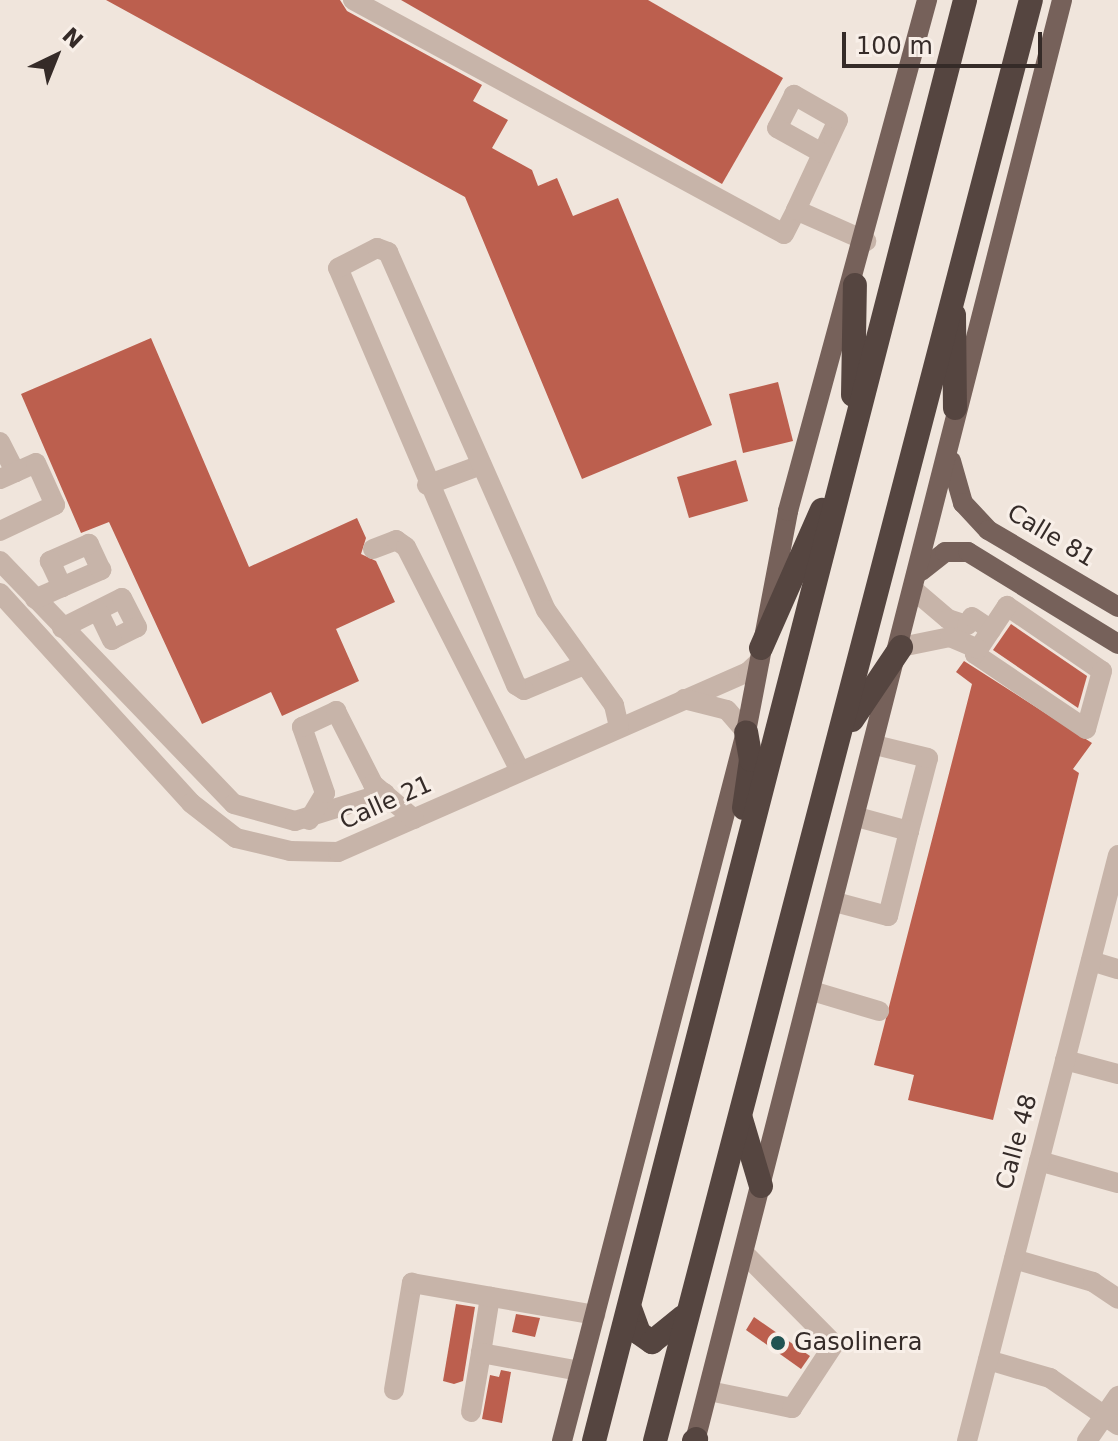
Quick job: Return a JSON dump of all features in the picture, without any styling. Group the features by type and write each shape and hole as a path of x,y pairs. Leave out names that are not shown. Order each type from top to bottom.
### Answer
{"highway":[{"path":"594,1441 631,1311 965,0"},
{"path":"655,1441 1031,0"},
{"path":"955,408 956,278"},
{"path":"761,654 851,441 855,285"},
{"path":"841,735 901,647"},
{"path":"743,866 735,855 751,760 746,732"},
{"path":"741,1119 761,1186"},
{"path":"631,1311 639,1333 652,1342 672,1332 688,1310"}],"main road":[{"path":"562,1441 746,732 788,511 855,285 927,0"},
{"path":"695,1440 950,457 955,408 1002,255 1062,0"},
{"name":"Calle 81","path":"950,457 963,503 988,530 1118,607"},
{"path":"918,581 945,552 968,552 1118,644"}],"street":[{"path":"353,0 784,234 822,153"},
{"path":"796,210 866,241"},
{"path":"584,665 524,690 516,685 335,274 377,248 388,252 546,610 614,705 619,726"},
{"path":"0,442 7,476 36,463 55,505 0,531"},
{"path":"427,485 481,465"},
{"path":"373,549 396,540 406,547 520,771"},
{"path":"0,561 211,787 267,816 309,820 385,793"},
{"path":"918,581 948,619 967,625 972,617 991,630"},
{"path":"35,599 62,587"},
{"name":"Calle 21","path":"0,593 191,803 236,838 290,851 338,852 684,699 761,654"},
{"path":"901,647 950,637 978,649 1086,729 1102,671 1007,606 978,649"},
{"path":"62,628 98,611"},
{"path":"684,699 727,710 746,732"},
{"path":"309,820 325,793 302,727 336,711 385,793 414,819"},
{"path":"835,902 888,916 928,758 875,745"},
{"path":"857,817 909,831"},
{"name":"Calle 48","path":"967,1441 1117,860"},
{"path":"1091,961 1118,969"},
{"path":"812,991 879,1011"},
{"path":"1065,1060 1118,1074"},
{"path":"1039,1161 1118,1183"},
{"path":"709,1391 792,1408 834,1344 745,1254"},
{"path":"1014,1259 1093,1282 1118,1299"},
{"path":"394,1390 412,1283 595,1315"},
{"path":"471,1412 490,1297"},
{"path":"481,1353 580,1371"},
{"path":"988,1360 1050,1378 1111,1421"},
{"path":"1087,1441 1111,1421 1118,1396"}],"building":[{"path":"106,0 340,0 347,11 482,85 473,101 508,120 492,148 532,170 538,186 557,178 573,216 618,198 712,425 582,479 465,197"},
{"path":"401,0 648,0 783,78 722,184"},
{"path":"151,338 249,567 357,518 366,538 361,554 376,561 395,602 336,629 359,681 282,716 271,692 202,724 109,522 81,533 21,394"},
{"path":"778,382 793,441 743,453 729,394"},
{"path":"736,460 748,501 689,518 677,477"},
{"path":"1011,624 1087,676 1078,708 993,650"},
{"path":"964,661 1092,743 1073,769 1079,773 993,1120 908,1100 914,1075 874,1065 972,684 956,672"},
{"path":"456,1304 475,1307 463,1381 454,1384 443,1381"},
{"path":"516,1314 540,1318 535,1337 512,1332"},
{"name":"Gasolinera","path":"754,1317 810,1356 801,1369 746,1330"},
{"path":"501,1370 511,1372 502,1423 482,1419 490,1375 499,1377"}],"place":[{"name":"Gasolinera","path":"778,1343"}]}
